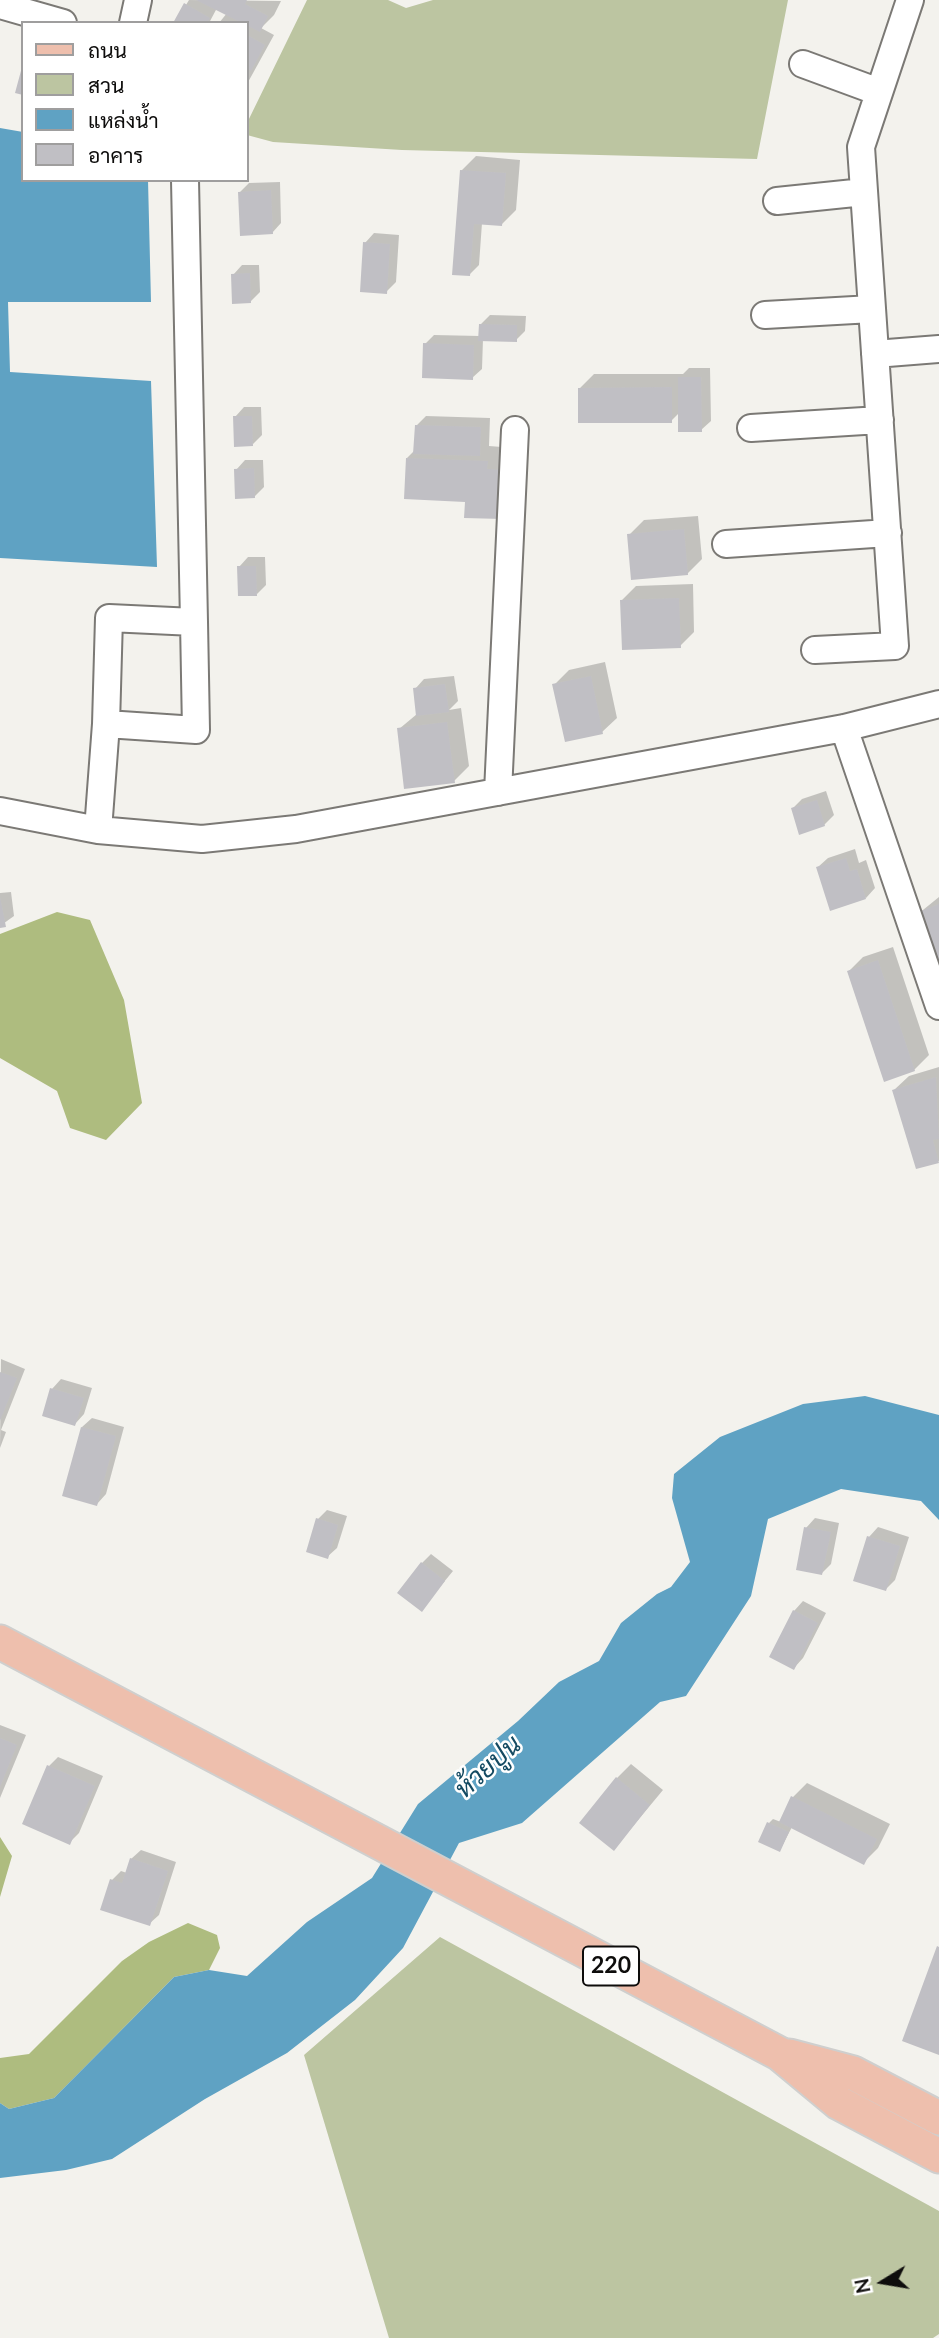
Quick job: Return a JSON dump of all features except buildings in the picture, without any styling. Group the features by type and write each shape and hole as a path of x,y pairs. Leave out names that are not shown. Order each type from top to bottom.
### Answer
{"main road":[{"name":"220","path":"0,1642 780,2054 839,2104 939,2156"},
{"name":"220","path":"780,2054 853,2073 939,2118"}],"street":[{"path":"133,21 138,0"},
{"path":"815,650 895,646 861,147 910,0"},
{"path":"0,5 56,21"},
{"path":"803,64 879,92"},
{"path":"106,724 196,730 186,182"},
{"path":"777,201 864,192"},
{"path":"765,315 872,309"},
{"path":"875,354 939,349"},
{"path":"751,428 880,421"},
{"path":"498,792 514,430"},
{"path":"726,544 888,533"},
{"path":"98,830 106,724 109,618 194,622"},
{"path":"0,811 98,830 202,839 296,829 844,728 939,704"},
{"path":"844,728 939,1006"}],"green space":[{"path":"307,0 388,0 406,8 433,0 788,0 757,159 402,150 273,142 248,135 248,121"},
{"path":"57,912 90,920 124,1000 142,1103 106,1140 70,1128 57,1091 0,1058 0,934"},
{"path":"0,1837 12,1856 0,1897"},
{"path":"188,1923 217,1935 220,1948 209,1970 174,1977 54,2098 9,2109 0,2103 0,2058 29,2054 122,1961 149,1942"},
{"path":"440,1937 939,2211 939,2334 933,2338 389,2338 304,2055"}],"water":[{"path":"0,128 21,132 21,182 148,182 151,302 8,302 10,372 151,381 157,567 0,558"},
{"name":"ห้วยปูน","path":"865,1396 939,1415 939,1520 921,1501 841,1489 768,1519 751,1596 686,1696 660,1702 522,1823 459,1843 403,1948 355,2000 287,2053 205,2099 112,2159 66,2170 0,2178 0,2103 9,2109 54,2098 174,1977 209,1970 247,1976 307,1922 372,1878 418,1804 518,1721 559,1682 599,1661 621,1623 657,1594 671,1587 690,1562 672,1498 674,1474 720,1437 803,1404"}]}
